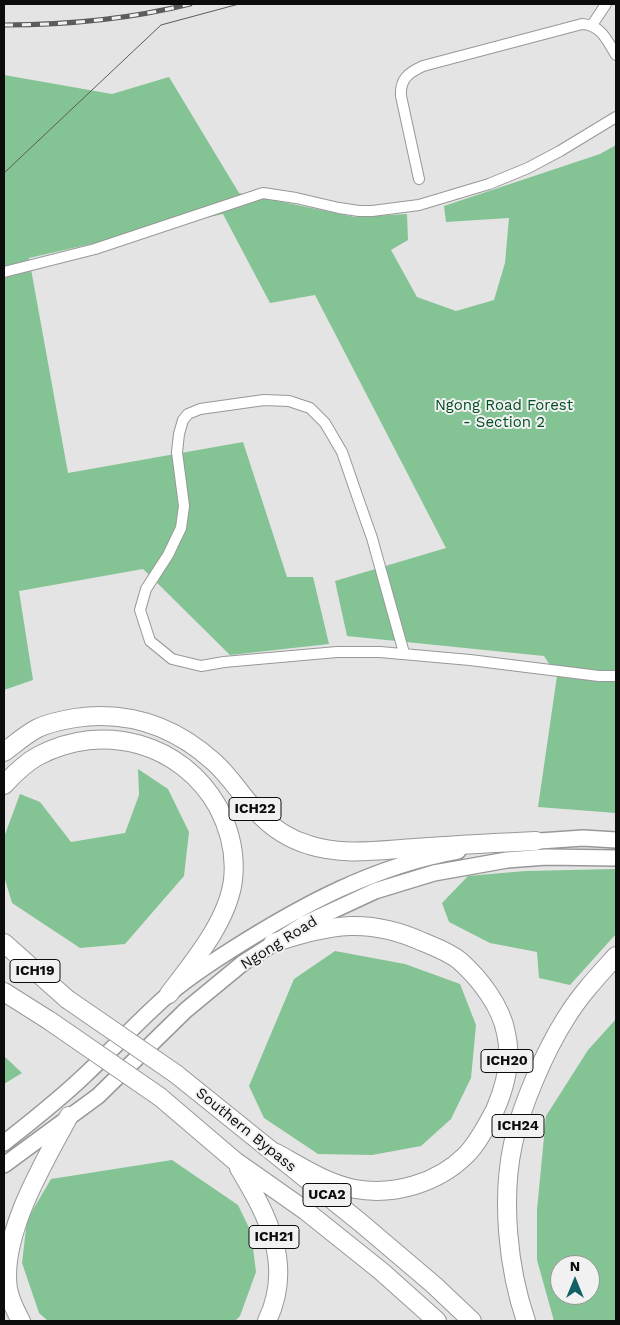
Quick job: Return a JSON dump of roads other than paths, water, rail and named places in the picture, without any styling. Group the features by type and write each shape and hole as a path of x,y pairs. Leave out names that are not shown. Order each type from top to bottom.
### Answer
{"highway":[{"name":"ICH22","path":"4,752 39,728 64,720 89,716 110,716 142,720 165,728 184,738 215,762 261,816 286,835 309,845 330,850 361,851 536,841"},
{"path":"4,785 19,769 37,756 56,748 77,741 114,739 146,746 166,756 184,767 212,797 224,819 232,840 234,859 233,882 217,925 203,949 169,994"},
{"name":"ICH20","path":"273,943 331,927 370,926 389,928 442,950 459,961 477,980 498,1009 506,1033 508,1048 506,1077 498,1103 484,1129 467,1154 451,1167 420,1184 397,1189 354,1189 320,1176 276,1153"},
{"name":"ICH19","path":"4,943 68,999"},
{"name":"ICH24","path":"526,1321 511,1253 508,1177 513,1144 522,1112 544,1061 566,1018 591,983 616,956"},
{"name":"Southern Bypass","path":"4,960 68,999 176,1074 276,1153 398,1254 472,1321"},
{"name":"Southern Bypass","path":"4,992 50,1021 160,1097 235,1161 306,1211 381,1271 437,1321"},
{"path":"21,1321 8,1289 7,1260 12,1234 42,1166 69,1116"},
{"name":"ICH21","path":"235,1161 265,1214 276,1247 277,1285 273,1308 266,1321"}],"main road":[{"name":"Ngong Road","path":"4,1143 53,1104 169,994 203,967 261,930 330,893 420,859 464,850 536,841 583,838 616,840"},
{"name":"Ngong Road","path":"4,1165 98,1096 186,1010 243,963 304,924 367,895 434,874 506,860 546,857 616,858"}],"street":[{"path":"592,25 606,4"},
{"path":"419,179 401,96 404,78 412,71 423,66 582,24 598,28 616,55"},
{"path":"4,272 95,249 263,193 359,211 419,205 489,184 528,168 616,118"},
{"path":"404,654 372,538 342,452 325,423 310,408 289,401 264,400 200,409 188,414 183,420 177,452 184,506 181,528 168,555 146,589 140,610 150,641 172,659 201,666 224,662 337,652 404,654 599,676 616,676"}],"tram line":[{"path":"4,173 161,25 239,4"}],"railway":[{"path":"4,25 98,20 144,14 190,4"}],"park label":[{"name":"Ngong Road Forest - Section 2","path":"504,414"}]}
